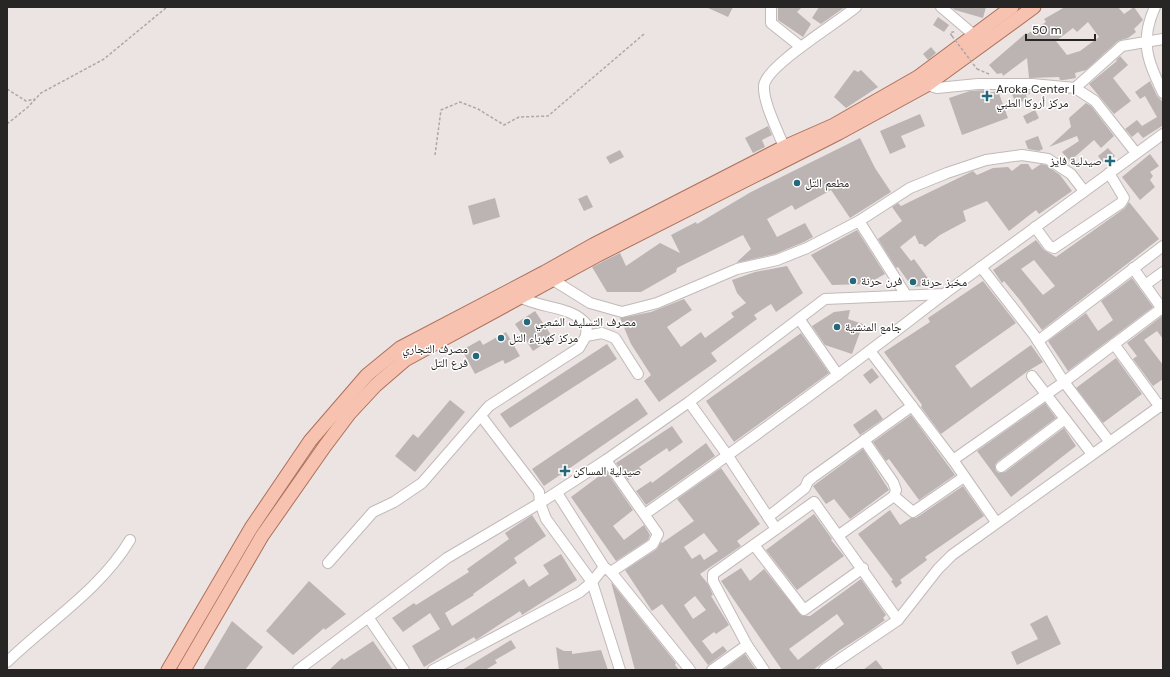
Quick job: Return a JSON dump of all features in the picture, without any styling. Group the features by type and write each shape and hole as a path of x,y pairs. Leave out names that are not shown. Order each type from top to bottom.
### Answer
{"main road":[{"path":"168,670 251,528 310,441 367,375 400,348 593,245 784,147 834,125 918,77 1012,7"},
{"path":"184,670 262,536 350,414 376,385 405,360 598,254 839,133 927,85 1034,7"}],"street":[{"path":"771,7 771,23 802,47"},
{"path":"784,147 770,113 764,85 769,75 802,47 856,7"},
{"path":"941,7 974,35"},
{"path":"1155,7 1146,42 1149,64 1163,93"},
{"path":"1075,88 1122,46 1163,39"},
{"path":"927,85 937,88 978,84 1032,84 1075,88 1095,101 1136,153"},
{"path":"645,514 728,456 944,294 1163,134"},
{"path":"552,280 590,303 622,312 657,303 737,269 777,260 807,248 859,221 910,188 947,173 986,160 1022,155 1048,159 1071,174 1084,191"},
{"path":"1035,227 1050,246 1054,248 1122,203 1124,198 1109,173"},
{"path":"859,221 906,295"},
{"path":"1038,341 1163,246"},
{"path":"981,267 1038,341 1064,382 1109,441"},
{"path":"953,460 1064,382 1162,309 1133,268"},
{"path":"1145,285 1163,272"},
{"path":"298,670 447,558 557,493 690,402 826,299 944,294"},
{"path":"328,563 373,512 394,502 422,482 481,416 488,406 579,348 586,336 587,325 581,318 569,312 531,303 520,298"},
{"path":"800,320 838,375"},
{"path":"586,336 602,333 615,338 638,374"},
{"path":"824,670 898,620 938,569 952,555 1109,441 1162,405 1114,344"},
{"path":"870,351 953,460 996,522"},
{"path":"1032,376 1092,454"},
{"path":"690,402 776,529"},
{"path":"768,517 805,488 808,481 813,477 912,406"},
{"path":"481,416 539,492 540,503 546,519 592,582 620,670"},
{"path":"1001,467 1065,419"},
{"path":"839,535 894,496 896,490 893,482 864,440"},
{"path":"433,670 580,592 607,569 654,544 658,534 606,460"},
{"path":"894,496 913,512 964,477"},
{"path":"805,488 898,620"},
{"path":"557,493 607,569 690,670"},
{"path":"764,670 747,644 713,581 713,574 814,502"},
{"path":"7,662 28,642 86,593 106,573 130,540"},
{"path":"754,545 804,610 862,568"},
{"path":"368,617 404,670"},
{"path":"712,670 747,644"}],"path":[{"path":"7,124 41,93 104,59 167,7"},
{"path":"953,27 956,31 950,33 977,69"},
{"path":"435,155 441,110 460,102 478,109 504,124 519,117 548,116 644,34"},
{"path":"7,89 26,101 36,99"}],"building":[{"path":"706,7 733,7 728,17"},
{"path":"778,7 802,7 797,12 811,24 803,37 778,20"},
{"path":"819,7 845,7 821,24 812,18"},
{"path":"951,7 986,7 983,18 955,10"},
{"path":"1065,7 1118,7 1124,14 1134,7 1143,20 1134,29 1136,32 1128,38 1118,41 1086,70 1075,73 1076,78 1060,80 1059,77 1029,78 1027,58 1003,76 1002,73 997,74 989,65 1026,33 1027,34 1046,22 1044,19","holes":["1088,22 1099,37 1080,51 1067,55 1056,41 1073,28 1077,32"]},
{"path":"938,17 949,25 944,32 933,25"},
{"path":"931,47 936,53 928,60 923,54"},
{"path":"1120,56 1128,65 1113,78 1131,101 1114,114 1089,84 1118,60 1115,61"},
{"path":"854,70 858,72 861,70 878,87 846,108 834,97"},
{"path":"1150,81 1157,96 1163,102 1163,128 1162,126 1143,138 1138,132 1132,137 1125,129 1137,120 1142,126 1157,117 1145,96 1140,99 1135,92"},
{"path":"987,90 983,94 998,91 1008,118 962,135 949,98 970,91"},
{"path":"1010,90 1029,90 1030,94 1026,95 1028,100 1016,103"},
{"path":"1086,103 1091,106 1114,136 1101,148 1094,140 1070,161 1062,152 1079,141 1077,136 1049,147 1071,127 1069,118"},
{"path":"1035,110 1039,118 1034,121 1032,120 1033,121 1027,124 1023,116"},
{"path":"920,114 925,126 901,136 906,147 890,154 880,131"},
{"path":"768,126 772,135 762,140 765,147 753,153 745,138"},
{"path":"1038,136 1043,149 1039,151 1028,149 1025,141"},
{"path":"860,138 875,168 891,192 850,218 831,190 795,210 792,205 767,219 777,237 805,223 813,237 804,242 775,254 736,263 751,249 743,235 677,268 676,272 641,292 607,292 592,267 620,253 626,266 660,243 680,253 671,235 696,222 697,224 751,192"},
{"path":"1108,148 1115,156 1104,164 1098,156"},
{"path":"620,150 624,157 610,164 606,157"},
{"path":"1150,154 1159,166 1150,172 1153,176 1150,180 1155,187 1140,200 1122,177"},
{"path":"1021,164 1028,164 1032,170 1041,164 1046,165 1060,175 1072,191 1039,214 1036,210 1009,231 987,201 963,211 966,221 940,235 925,247 922,244 919,244 915,235 900,247 911,261 914,259 933,285 912,287 898,267 896,268 878,239 902,221 892,207 898,203 901,206 973,171 977,175 993,168 1008,167 1012,171"},
{"path":"587,195 593,207 584,211 578,199"},
{"path":"495,198 500,217 473,225 468,206"},
{"path":"1129,202 1159,239 1042,330 1019,299 1004,281 1002,283 993,270 1036,240 1044,250 1056,257 1125,208","holes":["1034,260 1055,286 1043,295 1021,269"]},
{"path":"857,230 885,274 867,284 832,285 811,255"},
{"path":"787,266 803,293 776,312 771,304 754,315 757,319 711,353 717,361 659,402 644,381 651,375 631,344 620,318 651,312 684,299 692,310 667,327 681,347 701,332 705,338 734,317 731,313 746,303 737,293 732,280 755,272"},
{"path":"1132,278 1153,307 1068,371 1048,341 1086,313 1098,331 1113,320 1101,301"},
{"path":"983,281 1016,323 955,366 971,388 1031,345 1043,362 1028,371 941,434 884,352 930,322 928,318"},
{"path":"850,310 848,319 863,324 852,354 825,345 812,326 834,312"},
{"path":"535,311 553,338 533,351 515,324"},
{"path":"1162,316 1163,339 1157,331 1144,340 1163,365 1163,379 1153,386 1133,359 1137,356 1127,343"},
{"path":"506,332 520,356 505,364 503,360 475,374 462,350 480,340 483,345"},
{"path":"801,333 829,373 734,442 706,401"},
{"path":"607,344 617,359 510,428 500,414"},
{"path":"1116,358 1142,394 1103,423 1076,388"},
{"path":"872,368 879,377 870,384 863,375"},
{"path":"637,398 648,414 544,486 532,469"},
{"path":"450,400 465,412 415,472 395,456 413,434 418,438"},
{"path":"1045,403 1056,418 997,462 995,465 996,471 999,473 1005,472 1064,428 1076,446 1011,497 977,451"},
{"path":"876,409 883,419 860,435 853,425"},
{"path":"911,415 955,475 919,500 889,459 886,461 873,442"},
{"path":"672,426 683,442 669,452 667,448 639,467 642,470 628,480 616,463"},
{"path":"706,443 715,456 646,505 636,491 651,481 652,483"},
{"path":"863,449 889,490 850,519 834,499 826,504 813,486"},
{"path":"721,468 760,524 737,541 741,546 700,574 708,584 713,595 711,596 729,625 716,634 714,632 702,641 712,654 723,646 727,651 708,665 662,604 652,611 625,570 657,549 661,542 662,543 694,521 677,499","holes":["704,533 718,551 704,560 700,554 692,559 684,547","695,596 706,610 693,619 684,605"]},
{"path":"606,471 633,510 613,526 624,540 644,525 650,535 648,540 616,561 571,497"},
{"path":"963,486 984,516 925,557 927,560 900,580 902,583 896,588 891,581 893,580 858,534 890,510 900,525 911,518 916,518"},
{"path":"814,514 832,539 831,540 844,556 797,590 766,550"},
{"path":"532,515 546,536 514,558 517,563 473,594 474,595 445,613 452,626 524,579 529,587 549,574 543,565 561,554 577,580 522,615 520,611 476,640 474,637 424,667 412,646 440,629 430,613 403,632 392,618 414,603 416,605 469,572 467,569 509,539 505,533"},
{"path":"741,568 750,581 764,569 802,616 810,616 861,579 886,615 883,618 885,620 813,670 782,670 721,581","holes":["837,614 844,624 798,660 789,649"]},
{"path":"309,581 346,614 325,630 324,628 293,655 266,631"},
{"path":"611,582 676,663 675,665 679,670 635,670"},
{"path":"1047,615 1061,644 1017,665 1011,652 1038,639 1030,624"},
{"path":"232,621 263,647 245,670 203,670"},
{"path":"511,640 516,648 495,660 497,663 485,670 462,670"},
{"path":"373,641 393,670 329,670 342,658 344,660"},
{"path":"556,647 564,651 572,651 572,654 601,650 608,670 559,670"},
{"path":"745,654 756,670 723,670"},
{"path":"876,660 884,670 863,670"}],"place":[{"name":"Aroka Center | مركز أروكا الطبي","path":"987,96"},
{"name":"صيدلية فايز","path":"1110,161"},
{"name":"مطعم التل","path":"797,183"},
{"name":"فرن حرنة","path":"853,281"},
{"name":"مخبز حرنة","path":"913,282"},
{"name":"مصرف التسليف الشعبي","path":"527,322"},
{"name":"جامع المنشية","path":"837,327"},
{"name":"مركز كهرباء التل","path":"501,338"},
{"name":"مصرف التجاري فرع التل","path":"476,356"},
{"name":"صيدلية المساكن","path":"565,471"}]}
